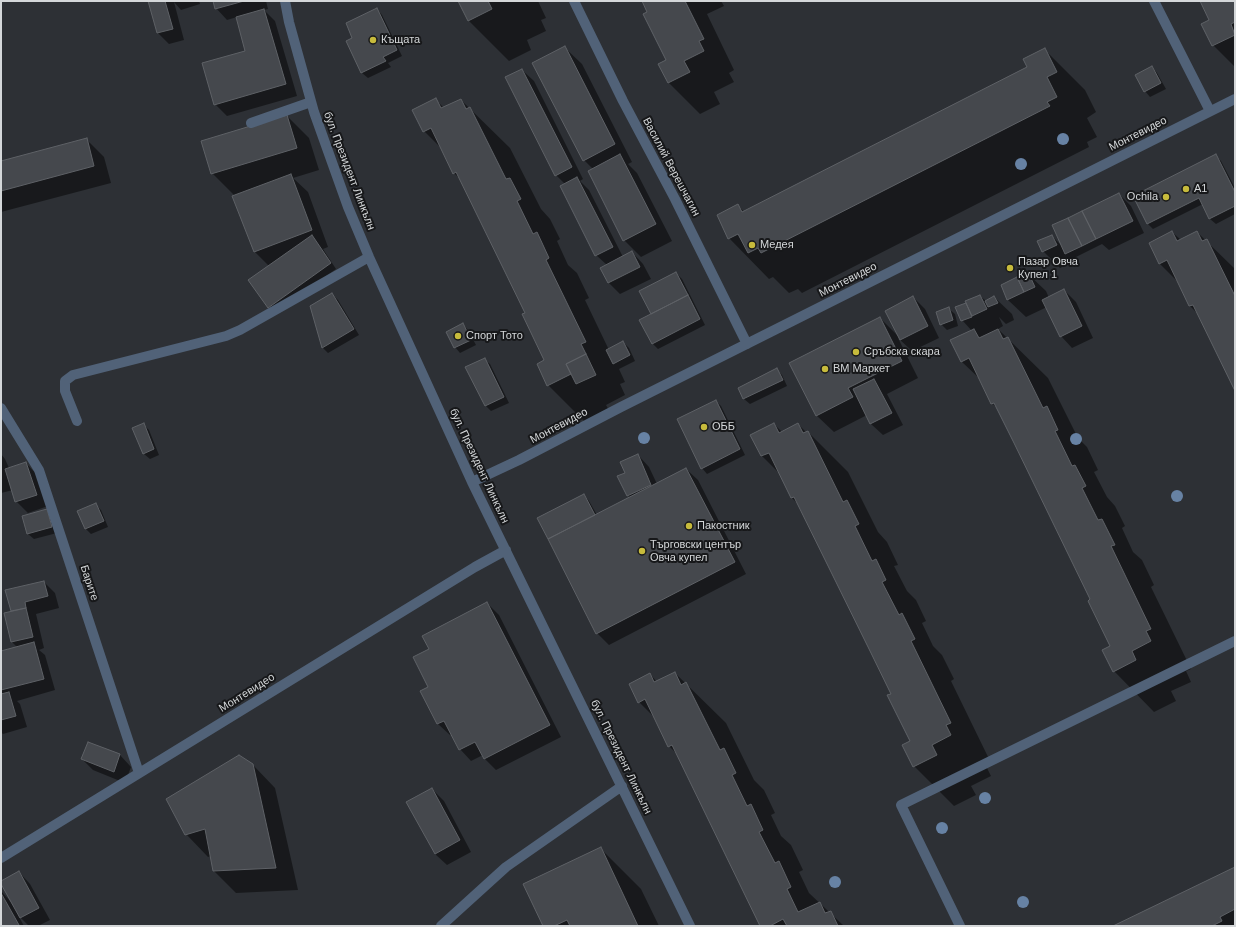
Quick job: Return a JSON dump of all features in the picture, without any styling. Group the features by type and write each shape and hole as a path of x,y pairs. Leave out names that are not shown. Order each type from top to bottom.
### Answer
{"street":[{"name":"бул. Президент Линкълн","path":"284,1 311,102 348,207 369,256 472,482 690,926"},
{"name":"Василий Верешчагин","path":"574,1 623,101 748,344"},
{"path":"1154,1 1210,112"},
{"name":"Монтевидео","path":"472,482 519,460 621,407 1235,99"},
{"path":"251,123 311,102"},
{"path":"76,421 65,390 65,381 73,375 226,336 240,330 369,256"},
{"name":"Барите","path":"1,408 39,470 139,773"},
{"name":"Монтевидео","path":"1,858 475,567 506,550"},
{"path":"960,926 901,805 1235,641"},
{"path":"441,926 506,867 622,786"}],"building":[{"path":"148,1 165,1 173,29 157,33"},
{"path":"213,1 244,1 215,9"},
{"path":"458,1 488,1 492,9 468,21"},
{"path":"642,1 685,1 704,39 699,41 704,51 684,61 690,72 668,83 658,64 666,60 643,14 647,12"},
{"path":"1200,1 1235,1 1235,22 1231,24 1235,35 1212,46 1201,24 1209,20"},
{"path":"377,8 397,50 383,57 386,61 361,73 346,41 352,38 346,23"},
{"path":"264,9 286,84 214,105 202,63 245,51 236,17"},
{"path":"565,46 615,144 583,161 532,63"},
{"path":"1045,48 1057,72 1047,77 1057,97 1047,102 1050,106 761,253 758,248 748,253 738,234 728,239 717,215 738,204 742,212 1027,67 1023,59"},
{"path":"1152,66 1161,83 1144,92 1135,75"},
{"path":"522,69 572,167 555,176 505,77"},
{"path":"436,98 441,108 461,99 466,109 470,107 506,179 510,178 521,199 517,201 533,234 537,232 549,258 546,260 586,342 581,344 586,354 566,364 571,374 547,386 537,364 544,360 522,314 525,313 505,272 456,172 453,174 431,128 423,132 412,110"},
{"path":"287,115 297,148 211,174 201,141"},
{"path":"87,138 94,166 1,191 1,161"},
{"path":"620,154 656,224 623,241 588,171"},
{"path":"1216,154 1235,192 1235,206 1209,219 1199,198 1147,224 1133,196"},
{"path":"291,174 312,230 254,252 232,196"},
{"path":"577,177 613,247 595,256 560,186"},
{"path":"1119,193 1133,221 1096,239 1082,211"},
{"path":"1082,211 1096,239 1082,246 1068,218"},
{"path":"1068,218 1082,246 1065,254 1052,225"},
{"path":"1172,231 1177,241 1197,231 1202,241 1207,239 1235,296 1235,391 1193,305 1189,306 1167,260 1159,264 1149,243"},
{"path":"312,235 331,263 268,308 248,280"},
{"path":"1052,235 1057,245 1042,252 1037,241"},
{"path":"632,251 640,267 608,283 600,268"},
{"path":"676,272 688,295 651,314 639,291"},
{"path":"1028,272 1035,287 1024,292 1017,277"},
{"path":"1017,277 1024,292 1007,300 1001,285"},
{"path":"1064,289 1082,326 1060,337 1042,300"},
{"path":"332,293 354,329 322,348 310,306"},
{"path":"688,295 700,319 652,344 639,320"},
{"path":"980,295 987,309 972,316 965,301"},
{"path":"913,296 928,326 900,340 885,311"},
{"path":"994,296 998,303 988,307 985,301"},
{"path":"966,303 972,317 961,321 955,307"},
{"path":"949,307 953,320 940,325 936,312"},
{"path":"880,317 902,361 848,388 853,397 816,416 789,363"},
{"path":"463,323 471,340 454,348 446,332"},
{"path":"974,329 979,338 998,329 1003,339 1008,337 1043,408 1047,406 1058,430 1055,431 1072,466 1075,465 1086,486 1082,488 1098,520 1102,519 1115,545 1111,546 1151,629 1146,631 1151,641 1132,651 1136,660 1113,672 1102,650 1110,646 1088,601 1090,599 1014,443 994,403 991,404 969,358 961,362 950,340"},
{"path":"623,341 630,355 613,364 606,350"},
{"path":"586,354 596,375 576,384 566,364"},
{"path":"485,358 504,397 485,406 465,367"},
{"path":"777,368 783,380 743,399 738,388"},
{"path":"874,379 892,413 870,424 853,389"},
{"path":"716,400 740,449 701,469 677,419"},
{"path":"144,423 154,449 143,454 132,428"},
{"path":"774,423 779,433 798,423 803,433 808,431 843,502 847,500 859,524 855,526 872,561 876,559 886,580 882,582 899,615 902,613 915,639 911,641 951,723 946,725 951,735 932,745 937,755 913,767 902,745 910,741 887,695 891,694 871,653 794,497 791,498 769,453 761,456 750,435"},
{"path":"638,454 651,485 627,496 617,476 625,473 620,462"},
{"path":"26,462 37,495 15,502 5,469"},
{"name":"Търговски център Овча купел","path":"686,468 735,562 596,634 548,539"},
{"path":"584,494 595,515 548,539 537,518"},
{"path":"96,503 104,521 85,529 77,511"},
{"path":"47,509 52,527 27,534 22,516"},
{"path":"44,581 48,596 25,602 26,608 11,611 5,590"},
{"path":"487,602 550,725 484,759 475,742 459,750 444,721 437,724 420,691 428,687 413,657 429,649 422,636"},
{"path":"26,608 33,637 11,642 4,613"},
{"path":"34,642 44,679 1,690 1,651"},
{"path":"675,672 681,685 686,682 720,750 724,748 736,773 732,775 747,806 751,804 763,830 759,832 775,863 779,861 791,887 787,889 798,912 820,902 825,913 831,911 838,926 787,926 783,919 770,926 760,926 672,745 668,747 645,699 638,703 629,684 650,673 654,682"},
{"path":"9,692 16,716 1,720 1,694"},
{"path":"88,742 120,754 114,772 81,759"},
{"path":"239,755 253,764 276,868 213,871 205,829 185,835 166,799"},
{"path":"432,788 460,840 435,854 406,802"},
{"path":"601,847 638,926 570,926 567,920 554,926 543,926 523,884"},
{"path":"1235,867 1235,909 1220,917 1222,921 1212,926 1113,926"},
{"path":"19,871 39,908 20,918 1,884 1,881"},
{"path":"1,893 19,925 1,926"}],"place":[{"name":"Къщата","path":"373,40"},
{"name":"A1","path":"1186,189"},
{"name":"Ochila","path":"1166,197"},
{"name":"Медея","path":"752,245"},
{"name":"Пазар Овча Купел 1","path":"1010,268"},
{"name":"Спорт Тото","path":"458,336"},
{"name":"Сръбска скара","path":"856,352"},
{"name":"ВМ Маркет","path":"825,369"},
{"name":"ОББ","path":"704,427"},
{"name":"Пакостник","path":"689,526"},
{"name":"Търговски център Овча купел","path":"642,551"}]}
